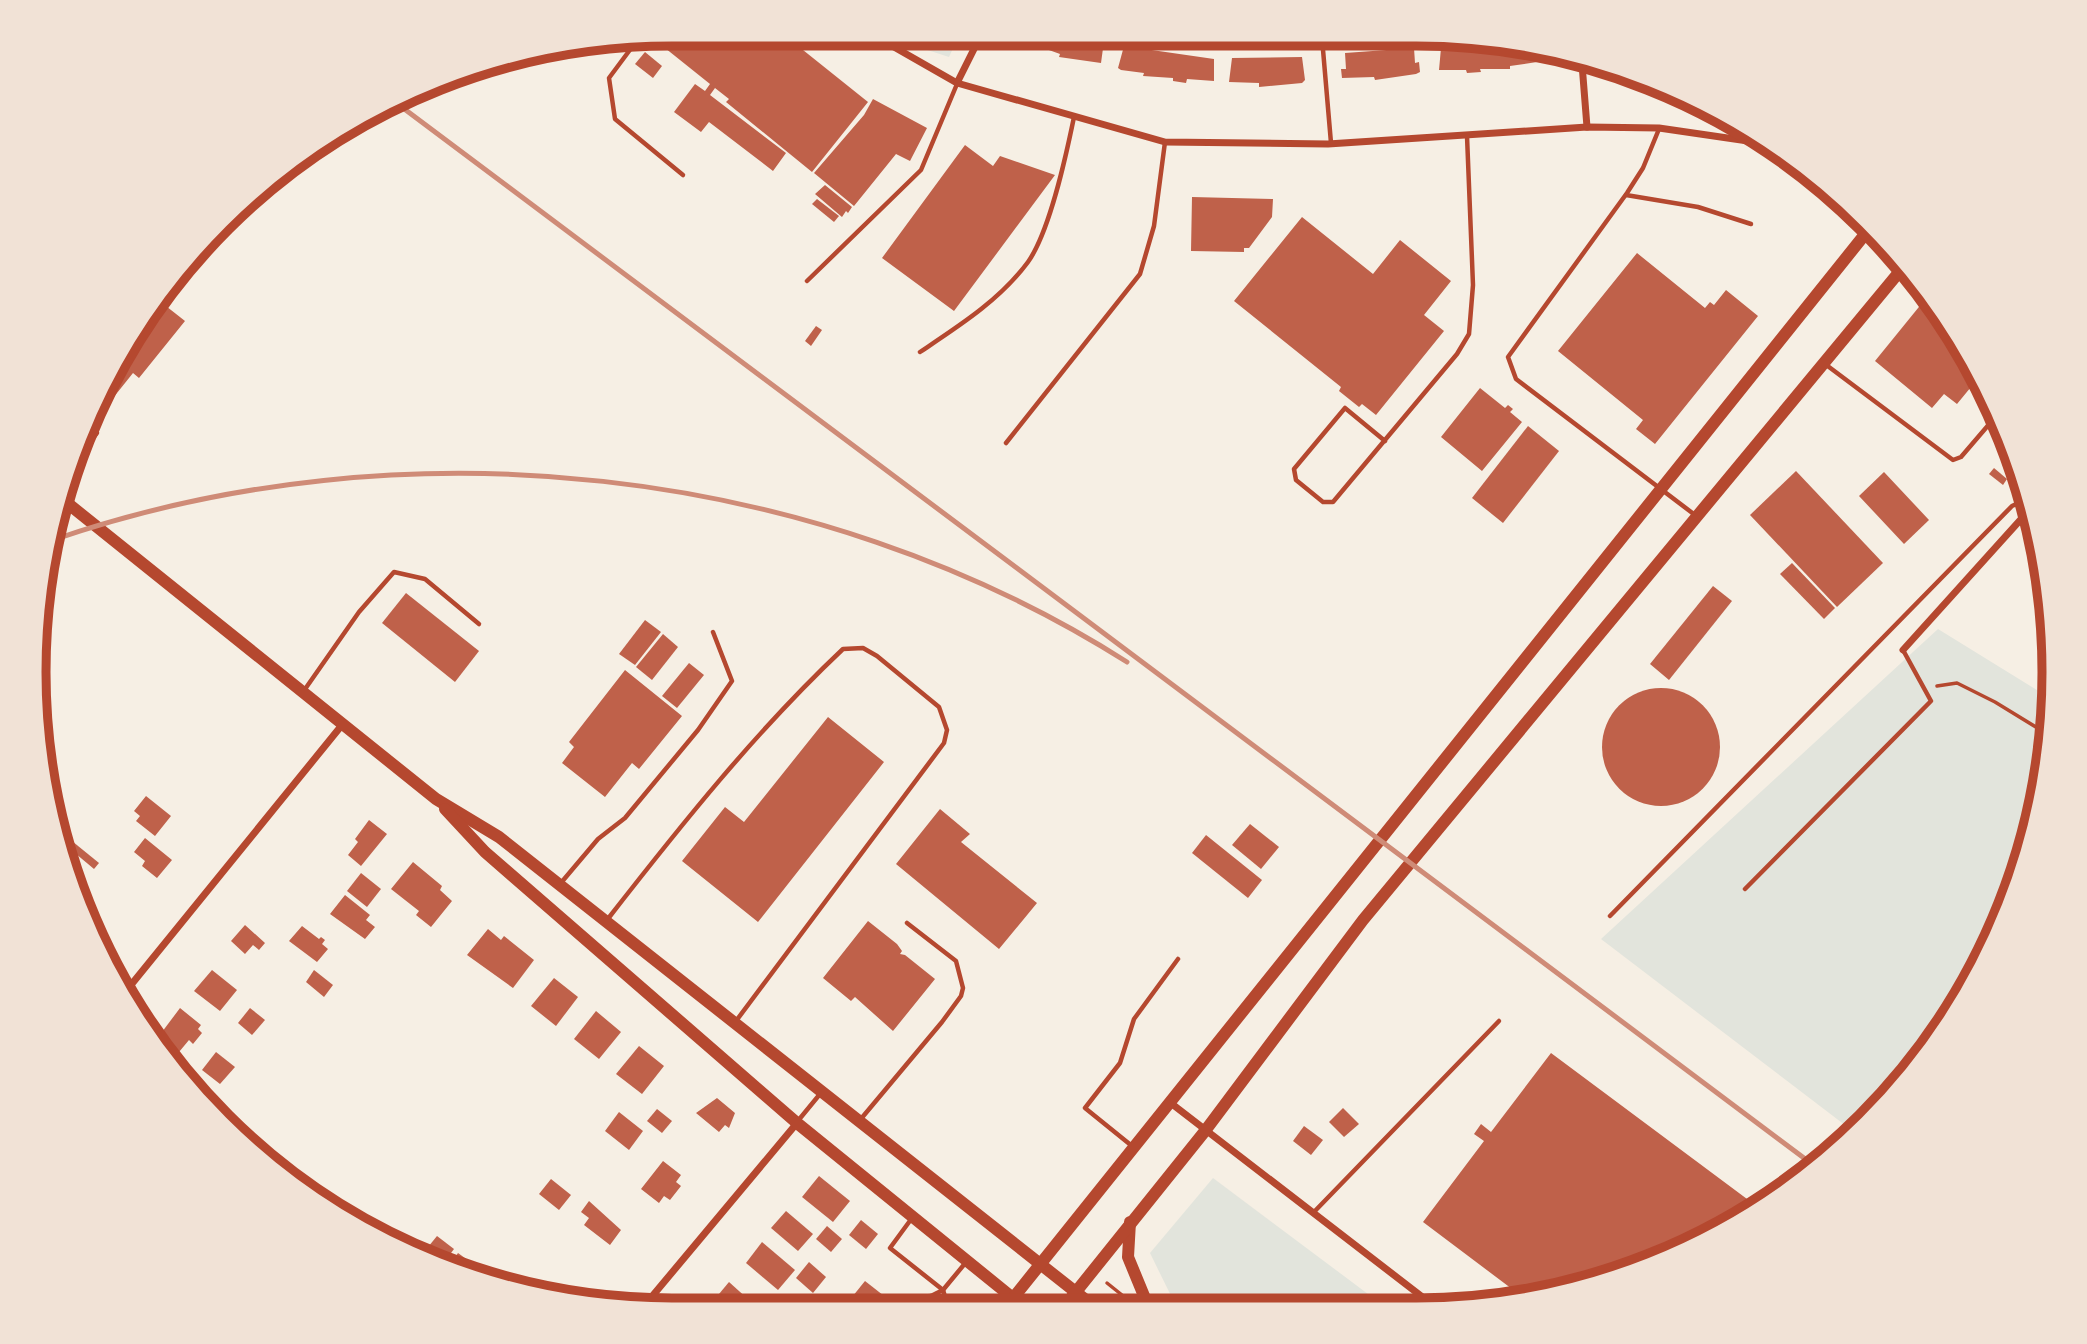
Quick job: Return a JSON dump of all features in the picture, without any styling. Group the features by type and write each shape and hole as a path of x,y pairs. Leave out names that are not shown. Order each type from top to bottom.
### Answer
{"main road":[{"path":"1014,1298 1172,1104 1864,235"},
{"path":"1071,1298 1129,1222 1205,1131 1363,920 1898,274"},
{"path":"69,504 436,799 499,837 1084,1298"},
{"path":"436,799 485,852 797,1123 967,1261 1005,1298"},
{"path":"1129,1222 1128,1257 1145,1298"}],"street":[{"path":"892,46 957,83 1165,142 1331,143 1587,127 1659,128 1741,137"},
{"path":"957,83 976,46"},
{"path":"1582,69 1587,127"},
{"path":"1903,650 2022,519"},
{"path":"130,986 342,725"},
{"path":"1172,1104 1423,1298"},
{"path":"651,1297 797,1123"}],"lane":[{"path":"1323,46 1331,143"},
{"path":"632,47 609,78 615,119 683,175"},
{"path":"807,281 921,170 957,83"},
{"path":"920,352 996,298 1030,260 1064,162 1074,117"},
{"path":"1659,128 1643,168 1508,357 1516,379 1698,517"},
{"path":"1385,440 1345,408 1294,469 1296,480 1323,502 1333,502 1385,440 1457,354 1468,334 1473,285 1467,135"},
{"path":"1006,443 1140,274 1154,226 1165,142"},
{"path":"1625,195 1698,207 1751,224"},
{"path":"1824,363 1953,460 1961,457 1990,423"},
{"path":"89,444 97,433 94,431"},
{"path":"1610,916 1922,595 2018,503"},
{"path":"303,693 359,612 394,572 425,579 479,624"},
{"path":"559,884 598,839 625,818 698,730 732,681 713,632"},
{"path":"606,921 700,801 807,682 843,649 863,648 877,656 939,707 947,730 944,743 735,1022"},
{"path":"1745,889 1931,701 1903,650"},
{"path":"860,1121 942,1021 961,996 963,988 956,961 907,923"},
{"path":"1135,1149 1085,1108 1120,1063 1135,1019 1178,959"},
{"path":"1313,1213 1499,1021"},
{"path":"797,1123 822,1091"},
{"path":"913,1217 890,1248 943,1290 945,1298"},
{"path":"907,1298 930,1296 943,1290 967,1261"}],"path":[{"path":"1924,688 1957,683 2038,729"},
{"path":"1107,1283 1122,1296 1121,1298"}],"shaded area":[{"path":"915,46 954,46 949,57"},
{"path":"1938,629 2041,692 2036,754 2029,794 2020,834 1994,912 1958,985 1936,1020 1886,1085 1846,1126 1601,939"},
{"path":"1213,1178 1373,1298 1172,1298 1150,1253"}],"building":[{"path":"663,46 798,46 868,102 812,172 726,102 729,99 715,88 710,95 786,153 773,171 709,122 701,132 674,112 695,84 705,91 710,84"},
{"path":"1038,46 1103,46 1101,63 1059,57 1060,54"},
{"path":"1124,46 1214,59 1214,81 1187,79 1186,83 1173,81 1173,78 1143,76 1144,73 1121,70 1118,68"},
{"path":"1414,48 1415,63 1419,62 1420,72 1416,74 1375,80 1374,77 1342,78 1341,69 1346,69 1345,53"},
{"path":"1441,48 1497,51 1536,58 1537,62 1510,66 1510,69 1480,69 1481,72 1439,70"},
{"path":"645,52 662,66 653,78 635,64"},
{"path":"1302,57 1305,80 1302,83 1259,87 1259,83 1229,82 1232,58"},
{"path":"873,99 927,128 910,161 896,154 854,206 814,173 864,115"},
{"path":"965,145 993,166 1000,156 1055,175 954,311 882,258"},
{"path":"825,185 852,207 842,217 815,194"},
{"path":"1192,197 1273,199 1272,217 1249,248 1244,248 1244,252 1191,251"},
{"path":"817,199 839,216 834,222 812,204"},
{"path":"1302,217 1373,274 1400,240 1451,281 1424,315 1444,331 1376,415 1362,404 1359,407 1339,391 1341,387 1234,301"},
{"path":"1637,253 1705,308 1710,302 1714,305 1726,290 1758,316 1655,444 1636,429 1643,420 1558,351"},
{"path":"1921,304 1972,386 1957,404 1944,394 1932,408 1875,361"},
{"path":"165,305 185,321 139,378 133,373 113,398 110,395 129,359"},
{"path":"816,326 822,330 811,346 805,341"},
{"path":"1480,388 1505,408 1508,405 1513,409 1510,412 1522,422 1482,471 1441,437"},
{"path":"1528,426 1559,451 1503,523 1472,498"},
{"path":"1994,468 2007,479 2003,485 1989,474"},
{"path":"1796,471 1883,563 1837,607 1750,515"},
{"path":"1884,472 1929,520 1904,544 1859,496"},
{"path":"1792,563 1835,608 1824,619 1780,574"},
{"path":"1713,586 1732,601 1669,680 1650,664"},
{"path":"406,593 479,651 455,682 382,623"},
{"path":"645,620 661,632 635,665 619,654"},
{"path":"663,634 678,647 652,680 636,667"},
{"path":"689,663 704,675 677,708 662,696"},
{"path":"625,670 682,716 639,769 632,763 605,797 562,763 574,747 569,742"},
{"path":"1661,688 1684,693 1703,705 1715,724 1720,747 1715,770 1703,789 1684,801 1661,806 1638,801 1619,789 1607,770 1602,747 1607,724 1619,705 1638,693"},
{"path":"828,717 884,762 758,922 682,861 725,807 744,822"},
{"path":"146,796 171,816 155,836 136,821 140,816 134,811"},
{"path":"940,809 970,834 961,842 1037,903 999,949 896,864"},
{"path":"369,820 387,834 361,866 348,855 358,842 355,839"},
{"path":"1250,824 1279,847 1261,869 1232,845"},
{"path":"1206,835 1262,880 1248,898 1192,853"},
{"path":"68,838 99,863 94,869 72,851"},
{"path":"145,838 172,860 157,878 142,866 145,861 134,852"},
{"path":"413,862 442,886 440,890 452,901 431,927 416,915 419,911 391,889"},
{"path":"361,873 381,889 367,907 347,891"},
{"path":"345,895 370,915 366,920 375,927 365,939 330,914"},
{"path":"868,921 897,944 902,951 900,954 935,979 893,1031 855,997 851,1001 823,978"},
{"path":"245,925 265,943 259,950 253,945 245,954 231,941"},
{"path":"302,926 319,939 321,937 325,940 322,944 328,949 317,962 289,941"},
{"path":"488,929 501,940 504,936 534,960 513,988 467,955"},
{"path":"212,970 237,990 220,1011 194,991"},
{"path":"314,970 333,985 324,997 306,982"},
{"path":"554,978 578,997 556,1026 531,1006"},
{"path":"180,1008 201,1025 198,1029 202,1033 193,1044 189,1040 179,1052 161,1034"},
{"path":"250,1008 265,1020 252,1035 238,1023"},
{"path":"596,1011 621,1032 599,1059 574,1039"},
{"path":"639,1046 664,1066 642,1094 616,1074"},
{"path":"216,1052 235,1067 220,1084 202,1070"},
{"path":"1551,1053 1750,1201 1692,1234 1655,1251 1577,1277 1514,1290 1423,1222 1484,1141 1474,1134 1481,1124 1491,1132"},
{"path":"717,1098 735,1113 729,1128 725,1125 719,1132 696,1113"},
{"path":"1343,1108 1359,1124 1344,1137 1329,1122"},
{"path":"657,1109 672,1121 662,1133 647,1121"},
{"path":"619,1112 643,1131 629,1150 605,1131"},
{"path":"1304,1126 1323,1140 1311,1155 1293,1141"},
{"path":"663,1161 681,1175 676,1182 681,1186 670,1200 664,1196 659,1203 641,1189"},
{"path":"819,1176 850,1201 833,1222 802,1197"},
{"path":"551,1179 571,1195 559,1210 539,1194"},
{"path":"589,1201 621,1230 610,1245 584,1225 589,1218 581,1212"},
{"path":"786,1211 813,1234 798,1251 771,1228"},
{"path":"861,1220 878,1234 866,1249 849,1235"},
{"path":"827,1226 842,1239 831,1252 816,1239"},
{"path":"437,1236 454,1249 448,1257 427,1249"},
{"path":"762,1242 795,1270 778,1290 746,1263"},
{"path":"458,1253 477,1267 471,1265 454,1259"},
{"path":"809,1262 826,1277 813,1293 796,1278"},
{"path":"865,1281 887,1298 851,1298"},
{"path":"729,1282 747,1298 716,1298"}],"railway":[{"path":"402,107 1807,1160"},
{"path":"61,538 186,503 324,480 463,473 603,481 741,504 876,542 1005,595 1127,662"}]}
